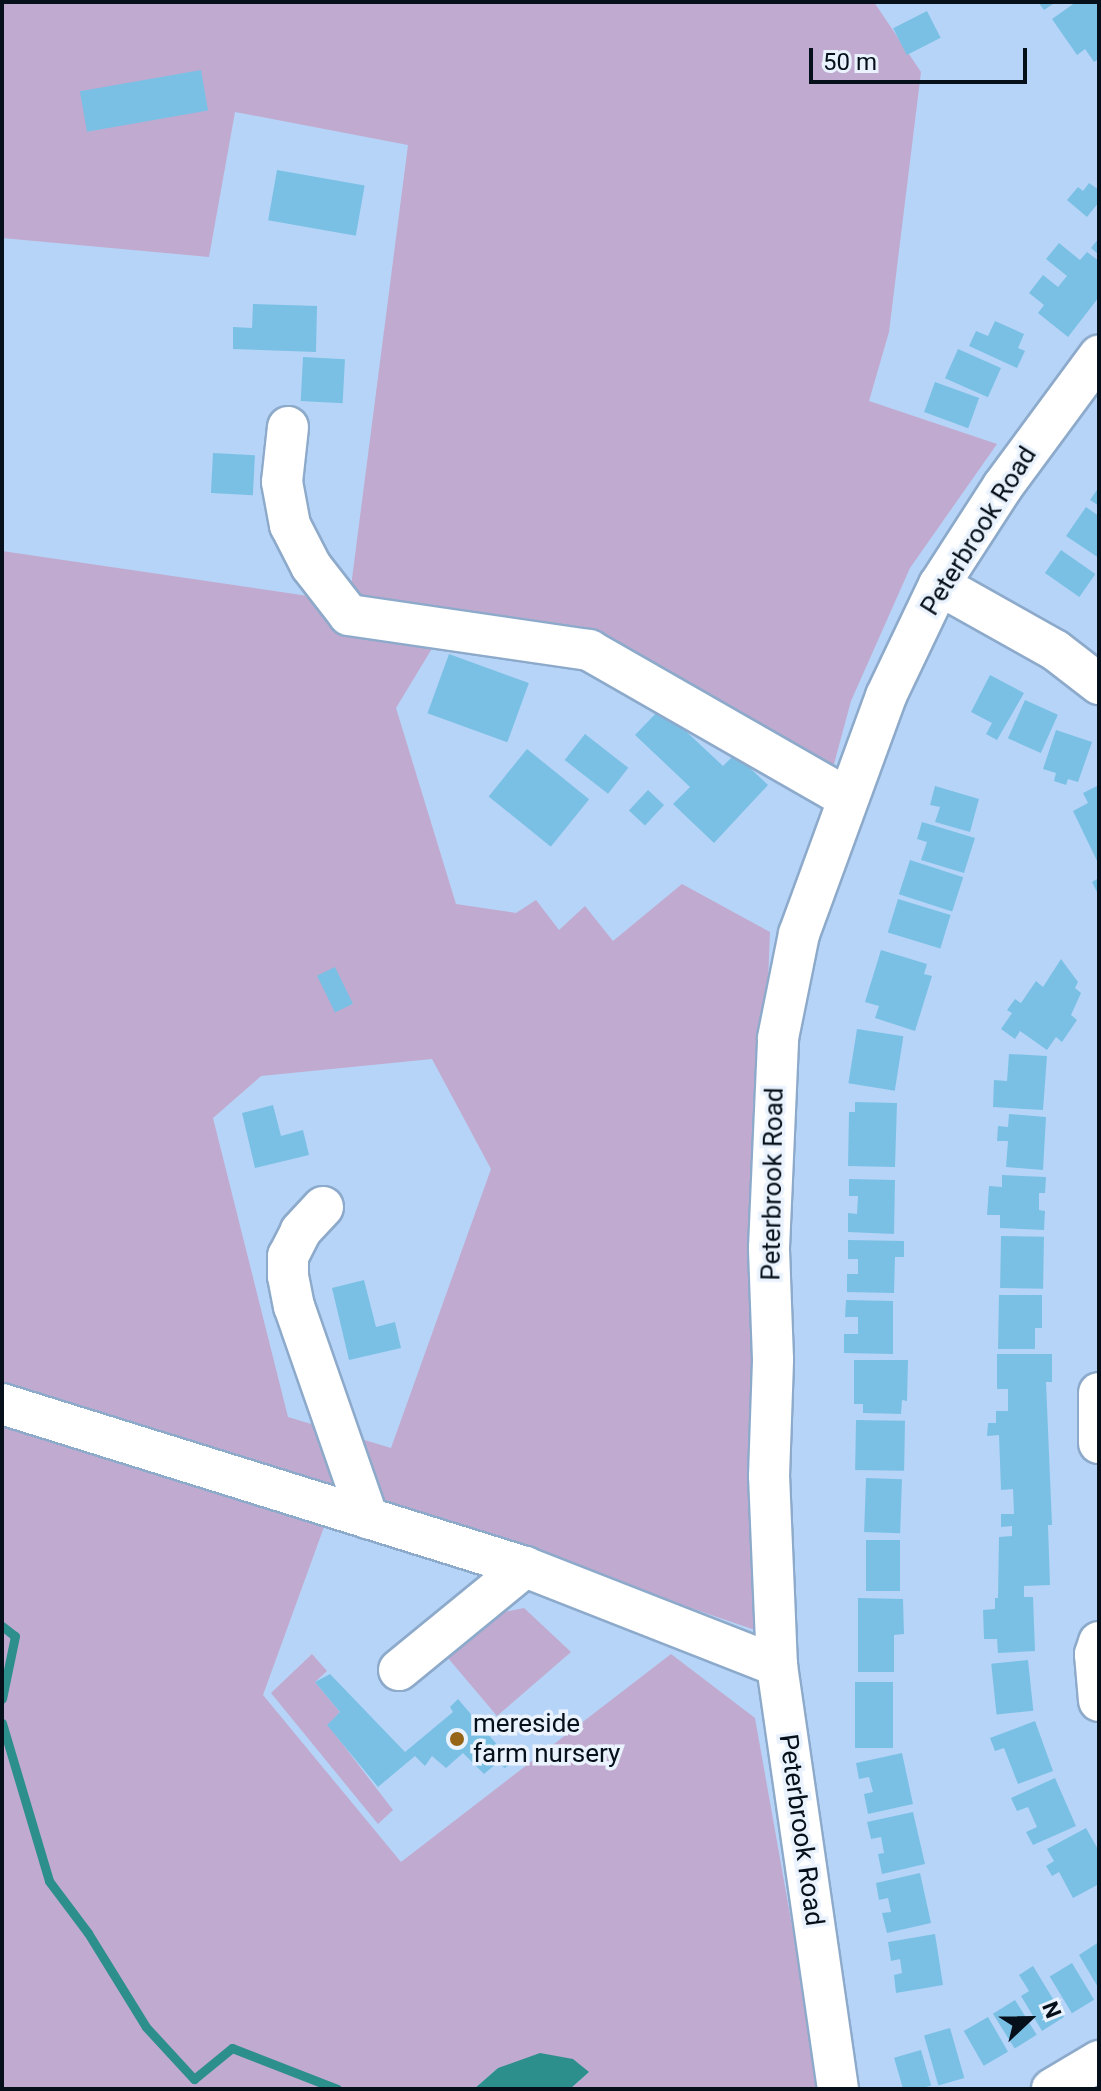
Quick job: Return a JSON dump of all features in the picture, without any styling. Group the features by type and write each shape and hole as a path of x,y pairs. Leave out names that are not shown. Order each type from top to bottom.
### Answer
{"street":[{"name":"Peterbrook Road","path":"838,2089 777,1666 769,1476 773,1359 769,1233 778,1038 799,934 886,696 939,585 1003,486 1099,356"},
{"path":"288,427 282,482 290,525 311,566 349,615 589,650 847,798"},
{"path":"939,585 1055,650 1099,684"},
{"path":"323,1207 301,1231 288,1256 288,1276 294,1306 368,1518"},
{"path":"1099,1393 1099,1443"},
{"path":"2,1404 525,1567 777,1666"},
{"path":"399,1670 525,1567"},
{"path":"1099,1642 1095,1654 1099,1701"},
{"path":"1052,2089 1099,2061"}],"shaded area":[{"path":"2,2 874,2 921,72 889,332 869,401 997,444 910,568 851,701 824,801 588,629 451,617 396,708 456,904 516,913 536,900 559,930 585,906 613,941 682,884 770,932 755,1301 755,1630 308,1477 324,1527 263,1695 401,1862 671,1654 755,1718 821,2089 570,2089 589,2072 498,2068 474,2089 2,2089 2,551 349,602 408,145 235,112 209,257 2,238","holes":["432,1059 491,1169 391,1448 288,1417 213,1118 261,1076"]},
{"path":"524,1608 571,1652 497,1716 448,1658 485,1616"},
{"path":"312,1654 327,1671 315,1682 340,1712 328,1725 393,1810 378,1824 271,1693"},
{"path":"540,2053 573,2059 589,2072 570,2089 474,2089 498,2068"}],"building":[{"path":"1038,2 1056,2 1044,10"},
{"path":"1076,2 1099,2 1099,59 1094,62 1085,49 1077,55 1052,19"},
{"path":"927,11 941,38 907,55 893,28"},
{"path":"201,70 208,110 87,132 80,91"},
{"path":"277,170 365,185 356,236 268,220"},
{"path":"1089,183 1099,190 1099,202 1087,217 1067,200 1078,187 1083,191"},
{"path":"1099,238 1099,255 1091,248"},
{"path":"1059,243 1080,260 1087,252 1099,261 1099,297 1068,337 1038,313 1044,305 1029,293 1043,275 1058,287 1067,276 1046,259"},
{"path":"253,304 317,306 316,352 233,349 233,327 252,328"},
{"path":"995,321 1024,334 1018,348 1025,351 1017,368 969,346 976,331 988,336"},
{"path":"958,349 1001,368 988,397 945,378"},
{"path":"303,357 345,359 343,403 301,401"},
{"path":"935,382 979,398 968,428 924,412"},
{"path":"213,453 255,455 253,495 211,493"},
{"path":"1099,487 1099,506 1090,500"},
{"path":"1086,507 1099,516 1099,558 1066,536"},
{"path":"1061,550 1095,574 1079,597 1045,573"},
{"path":"449,654 529,683 507,742 427,713"},
{"path":"990,675 1024,693 997,740 986,734 992,723 971,712"},
{"path":"1025,700 1058,715 1041,753 1008,738"},
{"path":"661,708 723,766 735,754 768,785 714,843 673,804 690,787 635,735"},
{"path":"1056,730 1092,742 1078,782 1068,779 1066,785 1054,781 1056,773 1043,769"},
{"path":"585,734 628,768 608,794 565,760"},
{"path":"527,749 589,799 551,847 489,796"},
{"path":"1099,785 1099,865 1073,811 1088,803 1083,793"},
{"path":"935,786 979,799 970,832 935,822 940,807 930,805"},
{"path":"648,790 664,805 645,825 629,810"},
{"path":"922,822 975,838 964,873 921,860 927,842 917,839"},
{"path":"910,860 963,877 952,912 899,894"},
{"path":"1099,878 1099,896 1092,882"},
{"path":"898,899 951,915 940,949 888,932"},
{"path":"881,950 927,964 924,974 932,976 915,1031 875,1018 879,1006 865,1002"},
{"path":"1061,959 1078,982 1075,988 1081,993 1071,1015 1077,1020 1062,1042 1056,1037 1047,1050 1020,1031 1015,1039 1001,1029 1012,1013 1007,1010 1015,999 1021,1003 1036,981 1043,987"},
{"path":"335,967 353,1004 335,1013 317,976"},
{"path":"857,1029 903,1036 895,1091 848,1083"},
{"path":"1009,1054 1047,1056 1043,1110 993,1107 994,1080 1007,1081"},
{"path":"855,1102 897,1103 895,1167 848,1166 849,1112 855,1112"},
{"path":"273,1105 281,1136 303,1130 309,1155 255,1168 242,1113"},
{"path":"1009,1114 1046,1117 1043,1170 1006,1167 1008,1141 997,1141 998,1126 1008,1127"},
{"path":"1002,1175 1046,1177 1045,1193 1039,1193 1039,1210 1045,1211 1044,1230 1000,1228 1000,1215 987,1215 989,1186 1002,1187"},
{"path":"849,1179 895,1180 894,1234 848,1232 848,1213 857,1214 858,1196 849,1196"},
{"path":"1001,1236 1044,1237 1043,1289 1000,1288"},
{"path":"848,1240 904,1241 904,1257 895,1257 894,1293 847,1292 847,1274 858,1274 858,1259 848,1259"},
{"path":"364,1280 376,1327 395,1322 401,1348 349,1360 332,1288"},
{"path":"999,1295 1042,1295 1042,1328 1035,1328 1035,1349 998,1349"},
{"path":"846,1300 893,1301 893,1354 844,1353 844,1334 858,1334 858,1317 845,1317"},
{"path":"997,1354 1052,1354 1052,1382 1046,1382 1052,1525 1048,1525 1050,1585 1024,1586 1024,1597 1033,1597 1035,1651 998,1653 997,1639 984,1639 983,1610 995,1609 995,1598 998,1598 999,1537 1012,1536 1012,1526 1001,1527 1001,1514 1014,1514 1013,1489 1001,1490 999,1435 987,1436 988,1423 996,1423 996,1411 1008,1411 1008,1389 997,1389"},
{"path":"854,1360 908,1360 907,1401 902,1400 901,1414 863,1413 863,1404 854,1404"},
{"path":"856,1420 905,1421 904,1471 855,1470"},
{"path":"866,1478 902,1479 900,1533 864,1532"},
{"path":"866,1540 900,1540 900,1591 866,1591"},
{"path":"858,1598 903,1599 904,1634 894,1635 894,1672 858,1672"},
{"path":"1028,1660 1033,1711 997,1715 991,1664"},
{"name":"mereside farm nursery","path":"330,1674 405,1752 453,1712 450,1707 458,1699 512,1762 505,1768 497,1763 484,1774 463,1753 446,1768 432,1756 425,1766 415,1756 378,1787 327,1725 340,1712 315,1682"},
{"path":"855,1682 893,1682 893,1748 855,1748"},
{"path":"1035,1721 1053,1771 1018,1784 1004,1748 995,1751 990,1738"},
{"path":"902,1753 913,1804 868,1814 864,1794 873,1792 869,1777 859,1779 856,1763"},
{"path":"1055,1778 1076,1826 1033,1845 1026,1832 1037,1827 1028,1807 1017,1811 1011,1798"},
{"path":"913,1812 925,1864 882,1874 878,1854 884,1853 881,1837 871,1839 867,1822"},
{"path":"1086,1828 1099,1851 1099,1884 1073,1898 1059,1872 1052,1876 1046,1866 1054,1861 1047,1849"},
{"path":"920,1873 931,1923 887,1933 882,1913 891,1912 888,1898 879,1900 876,1883"},
{"path":"935,1934 943,1985 896,1993 894,1975 902,1973 900,1959 891,1961 888,1942"},
{"path":"1099,1942 1099,1989 1079,1955"},
{"path":"1072,1963 1094,2000 1072,2013 1050,1976"},
{"path":"1033,1966 1064,2017 1042,2031 1021,1996 1029,1991 1019,1975"},
{"path":"1015,2000 1037,2035 1015,2049 993,2014"},
{"path":"988,2017 1008,2052 984,2066 964,2031"},
{"path":"950,2028 964,2078 938,2085 924,2035"},
{"path":"921,2050 931,2086 903,2089 894,2058"}],"waterway":[{"path":"2,1626 15,1636 2,1699"},
{"path":"2,1723 49,1881 88,1933 146,2027 194,2079 232,2048 337,2089"}],"place":[{"name":"mereside farm nursery","path":"457,1739"}]}
